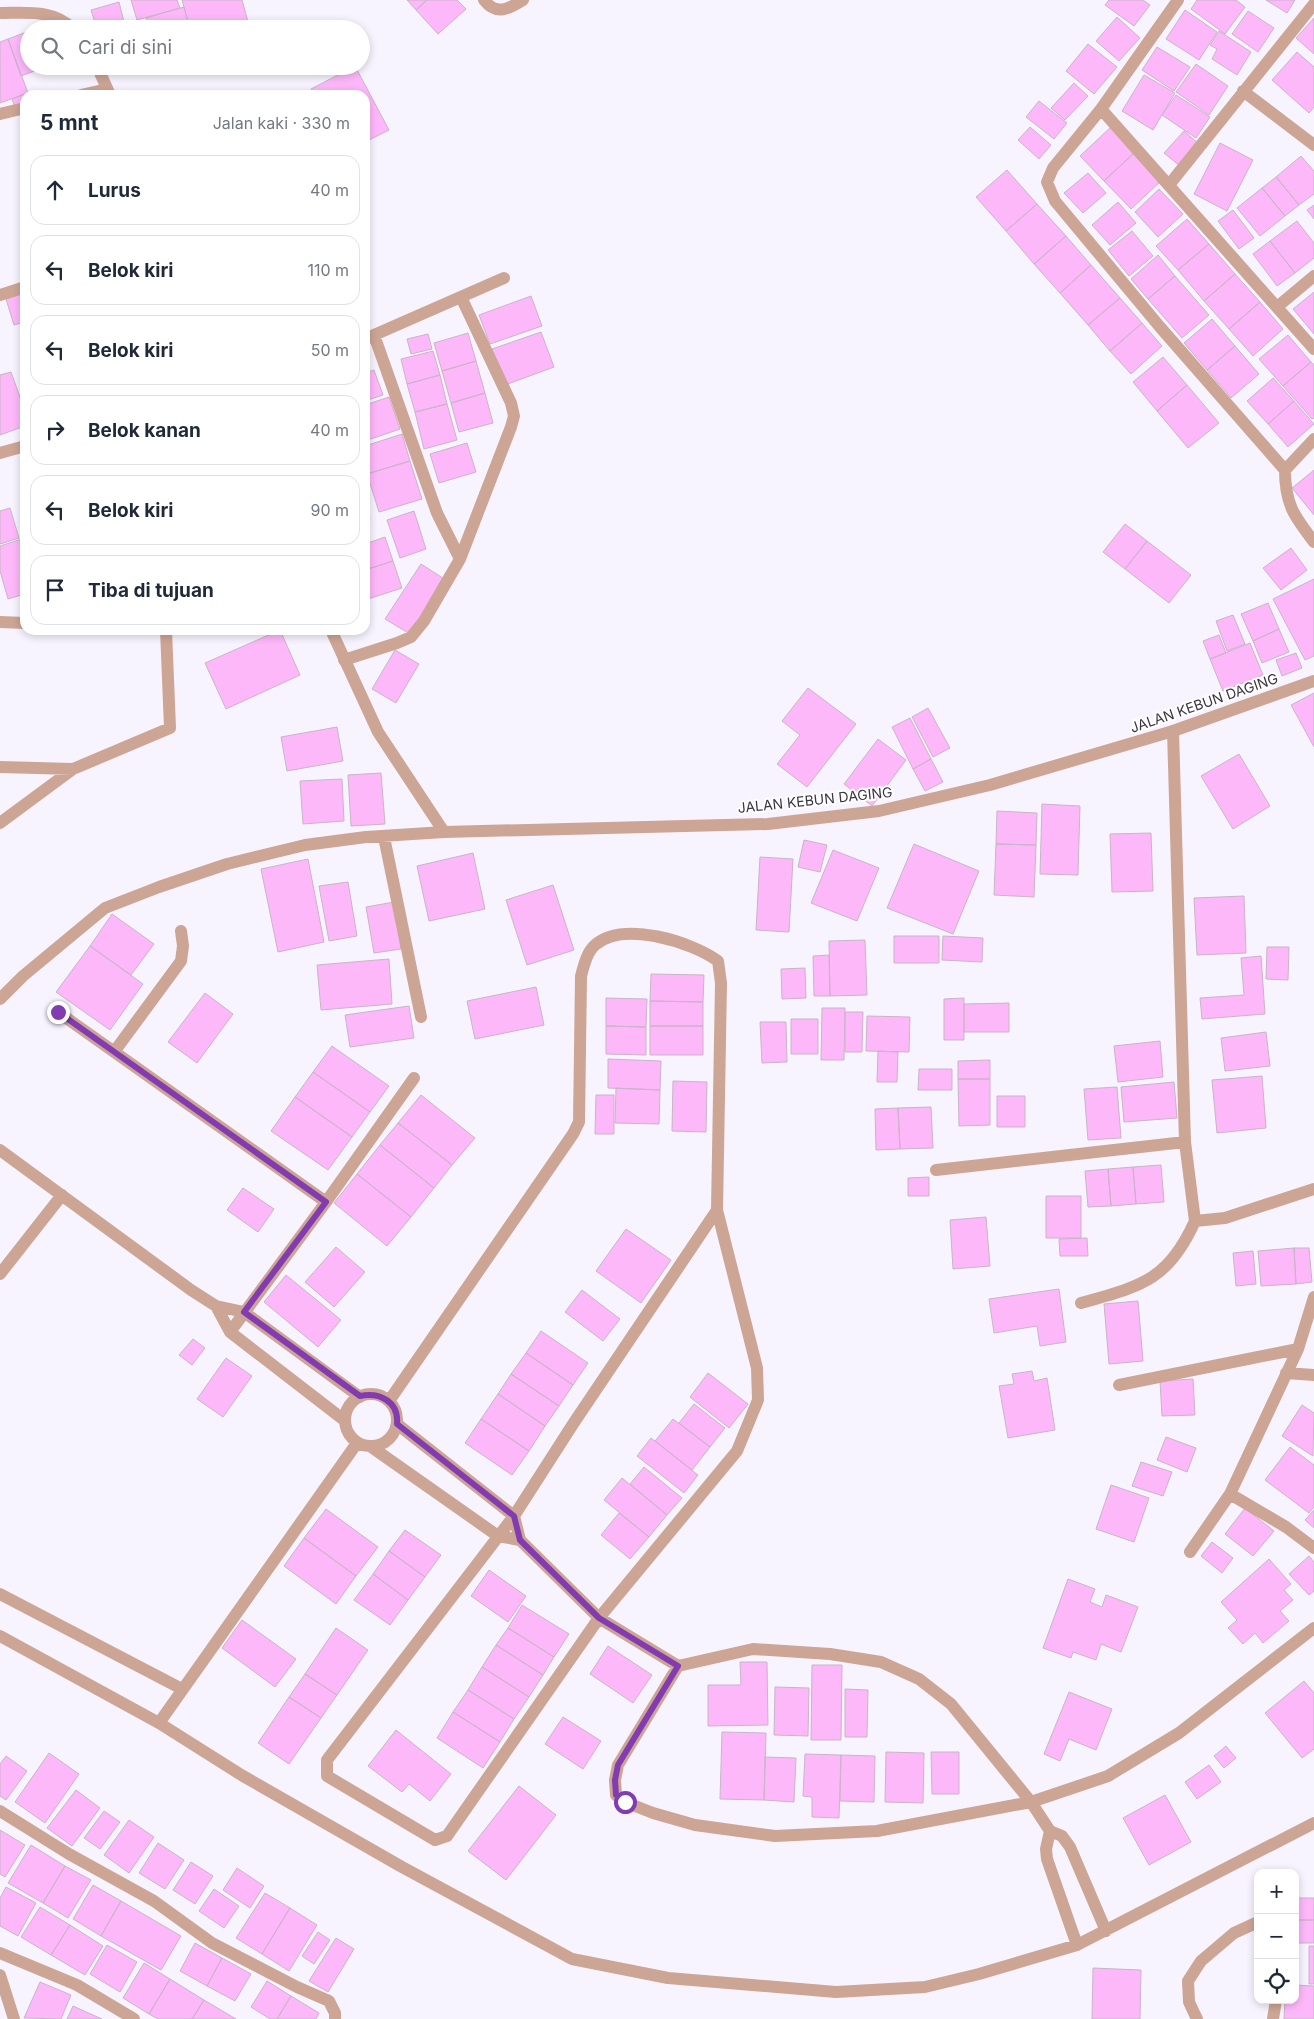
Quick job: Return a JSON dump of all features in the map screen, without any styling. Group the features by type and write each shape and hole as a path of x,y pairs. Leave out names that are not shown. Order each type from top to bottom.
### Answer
{"street":[{"path":"484,0 498,10 506,10 523,0"},
{"path":"1178,0 1101,109 1053,168 1047,182 1055,201 1160,327 1285,470 1288,505 1314,542"},
{"path":"1169,185 1314,4"},
{"path":"0,13 40,13 62,20"},
{"path":"101,75 108,90"},
{"path":"1243,91 1314,146"},
{"path":"0,114 20,109"},
{"path":"1101,109 1314,350"},
{"path":"1277,307 1314,276"},
{"path":"370,337 504,278"},
{"path":"0,295 20,289"},
{"path":"344,660 410,637 424,621 460,559 514,416 511,403 461,297"},
{"path":"370,340 437,513 460,559"},
{"path":"1285,470 1314,439"},
{"path":"0,453 20,447"},
{"path":"0,622 20,623"},
{"path":"0,823 73,769 170,728 166,635"},
{"path":"333,635 378,732 444,832"},
{"name":"JALAN KEBUN DAGING","path":"0,999 23,976 105,908 159,886 227,864 305,845 444,832 768,824 879,811 990,786 1173,731 1314,681"},
{"path":"1081,1303 1126,1290 1163,1272 1176,1257 1195,1221 1185,1142 1173,731"},
{"path":"0,767 73,769"},
{"path":"384,837 421,1017"},
{"path":"114,1052 181,961 183,946 180,931"},
{"path":"389,1401 568,1142 579,1122 582,976 585,961 595,945 614,935 656,936 692,946 718,961 721,983 717,1210 757,1368 758,1400 737,1451 599,1618 447,1836 436,1840 327,1776 327,1760 514,1516 573,1424 717,1210"},
{"path":"58,1012 326,1202"},
{"path":"230,1332 414,1078"},
{"path":"936,1170 1185,1142"},
{"path":"0,1150 191,1290 216,1306 244,1312 360,1396"},
{"path":"1195,1221 1225,1218 1314,1190"},
{"path":"0,1274 62,1195"},
{"path":"1190,1552 1230,1494 1298,1349 1314,1297"},
{"path":"216,1306 230,1332 344,1420 347,1431 357,1443 370,1446 498,1536 520,1540"},
{"path":"1119,1385 1298,1349"},
{"path":"1286,1374 1314,1375"},
{"path":"344,1420 352,1402 360,1396 380,1395 389,1401 395,1409 397,1424 390,1438 382,1444 370,1446"},
{"path":"397,1424 514,1516 520,1540 599,1618 678,1666 753,1649 830,1654 881,1662 919,1679 951,1704 1031,1802 1050,1831 1062,1836 1070,1846 1106,1931"},
{"path":"159,1723 357,1443"},
{"path":"1230,1494 1286,1527 1314,1548"},
{"path":"0,1594 182,1689"},
{"path":"678,1666 618,1765 615,1780 616,1795 625,1802 695,1825 775,1836 877,1831 1031,1802 1108,1776 1179,1733 1314,1628"},
{"path":"0,1636 159,1723 243,1776 402,1868 572,1959 668,1978 836,1992 925,1987 980,1974 1077,1945 1314,1823"},
{"path":"0,1811 69,1854 154,1901 212,1943 297,1988 329,2001 336,2013 336,2019"},
{"path":"1050,1831 1046,1849 1047,1859 1077,1945"},
{"path":"1197,2019 1189,2002 1188,1981 1202,1962 1234,1933 1254,1924"},
{"path":"0,1953 77,1985 134,2019"},
{"path":"0,1975 8,2012"},
{"path":"1274,2019 1276,2004"}],"building":[{"path":"131,0 177,0 180,8 137,20"},
{"path":"182,0 242,0 248,20 188,20"},
{"path":"407,0 427,0 416,10"},
{"path":"427,0 457,0 466,9 438,34 416,10"},
{"path":"1109,0 1143,0 1150,5 1134,26 1105,5"},
{"path":"1197,0 1236,0 1245,7 1225,34 1191,9"},
{"path":"1266,0 1295,0 1287,13"},
{"path":"119,2 124,20 94,20 91,10"},
{"path":"184,7 188,20 147,20 146,18"},
{"path":"1185,10 1217,32 1199,60 1166,39"},
{"path":"1248,11 1274,28 1258,52 1232,34"},
{"path":"1117,17 1140,38 1119,61 1096,41"},
{"path":"1314,18 1314,54 1296,38"},
{"path":"1219,31 1251,52 1237,75 1212,59 1217,49 1210,45"},
{"path":"20,34 20,73 8,39"},
{"path":"8,39 27,90 20,90 20,96 0,103 0,42"},
{"path":"1088,44 1117,67 1094,94 1066,71"},
{"path":"1157,47 1190,67 1174,91 1142,70"},
{"path":"1297,52 1314,67 1314,107 1309,113 1272,80"},
{"path":"1196,64 1228,86 1209,115 1176,92"},
{"path":"338,75 360,75 368,90 312,90"},
{"path":"1144,75 1175,93 1153,130 1122,111"},
{"path":"1074,83 1088,96 1065,120 1051,108"},
{"path":"370,94 389,130 370,140"},
{"path":"1176,95 1210,117 1196,138 1162,115"},
{"path":"20,96 20,106 15,108 12,99"},
{"path":"1039,101 1067,123 1054,139 1026,117"},
{"path":"1112,126 1135,152 1104,181 1080,156"},
{"path":"1030,127 1051,145 1039,159 1018,140"},
{"path":"1184,131 1199,144 1180,166 1164,153"},
{"path":"1220,143 1253,160 1227,211 1194,194"},
{"path":"1135,152 1162,180 1131,209 1104,181"},
{"path":"1301,156 1314,171 1314,194 1299,205 1276,177"},
{"path":"1007,170 1037,204 1006,231 976,197"},
{"path":"1088,173 1106,193 1083,213 1064,193"},
{"path":"1276,177 1299,205 1285,216 1262,188"},
{"path":"1262,188 1285,216 1260,236 1237,208"},
{"path":"1159,189 1183,214 1158,237 1135,212"},
{"path":"1118,202 1136,223 1110,245 1092,225"},
{"path":"1037,204 1066,236 1034,264 1006,231"},
{"path":"1314,205 1314,219 1307,210"},
{"path":"1233,210 1254,238 1239,249 1218,221"},
{"path":"1187,219 1209,244 1178,270 1156,246"},
{"path":"1297,221 1314,243 1314,258 1295,273 1270,241"},
{"path":"1132,231 1153,256 1129,276 1108,250"},
{"path":"1066,236 1091,265 1060,293 1034,264"},
{"path":"1270,241 1295,273 1277,286 1253,254"},
{"path":"1209,244 1235,274 1204,301 1178,270"},
{"path":"1158,255 1175,276 1148,299 1131,279"},
{"path":"1091,265 1120,298 1088,325 1060,293"},
{"path":"1235,274 1260,302 1229,329 1204,301"},
{"path":"1175,276 1209,315 1182,338 1148,299"},
{"path":"1314,292 1314,334 1293,309"},
{"path":"20,295 20,323 14,325 6,299"},
{"path":"531,296 542,326 490,344 479,315"},
{"path":"1120,298 1142,323 1110,351 1088,325"},
{"path":"1260,302 1283,329 1253,356 1229,329"},
{"path":"1212,319 1235,346 1207,370 1184,343"},
{"path":"1142,323 1162,346 1131,374 1110,351"},
{"path":"541,332 554,367 505,385 492,349"},
{"path":"468,333 476,361 442,371 434,343"},
{"path":"428,334 432,349 411,354 407,339"},
{"path":"1288,335 1311,362 1283,386 1259,359"},
{"path":"1235,346 1259,374 1231,398 1207,370"},
{"path":"433,351 440,375 407,384 401,359"},
{"path":"1163,357 1187,385 1157,411 1133,382"},
{"path":"476,361 485,393 451,403 442,371"},
{"path":"1311,362 1314,365 1314,418 1312,419 1283,386"},
{"path":"374,370 383,395 370,399 370,371"},
{"path":"11,372 20,397 20,428 0,435 0,375"},
{"path":"440,375 447,404 415,412 407,384"},
{"path":"1273,378 1294,401 1268,424 1247,401"},
{"path":"1187,385 1219,423 1188,448 1157,411"},
{"path":"485,393 493,423 459,432 451,403"},
{"path":"389,397 400,429 370,439 370,403"},
{"path":"1294,401 1314,424 1288,447 1268,424"},
{"path":"447,404 457,440 424,449 415,412"},
{"path":"402,434 410,461 370,473 370,444"},
{"path":"467,443 476,472 439,483 430,454"},
{"path":"410,461 422,499 379,512 370,484 370,473"},
{"path":"1314,470 1314,515 1292,488"},
{"path":"10,508 19,538 0,544 0,511"},
{"path":"414,511 426,549 400,558 387,520"},
{"path":"1125,524 1147,541 1125,569 1103,552"},
{"path":"385,537 393,561 370,568 370,542"},
{"path":"20,540 20,595 8,599 0,571 0,546"},
{"path":"1147,541 1191,575 1169,603 1125,569"},
{"path":"1291,548 1307,570 1281,590 1263,568"},
{"path":"393,561 402,588 370,598 370,568"},
{"path":"421,564 446,580 410,634 385,619"},
{"path":"1314,579 1314,656 1305,660 1273,599"},
{"path":"1268,603 1279,629 1253,641 1241,614"},
{"path":"1233,615 1245,644 1227,651 1216,621"},
{"path":"1279,629 1289,652 1262,663 1253,641"},
{"path":"269,635 282,635 300,675 226,709 205,663"},
{"path":"1219,635 1226,653 1210,659 1203,641"},
{"path":"1250,643 1263,675 1223,691 1210,659"},
{"path":"395,650 419,664 396,703 372,689"},
{"path":"1296,653 1302,668 1282,676 1276,660"},
{"path":"808,688 856,724 807,787 777,764 800,735 782,721"},
{"path":"1314,693 1314,747 1291,705"},
{"path":"928,708 950,748 933,757 912,717"},
{"path":"910,718 931,759 913,769 892,727"},
{"path":"337,727 343,761 287,771 281,737"},
{"path":"878,739 906,760 872,806 844,784"},
{"path":"1239,754 1270,806 1233,829 1201,776"},
{"path":"931,759 943,782 925,791 913,769"},
{"path":"381,773 385,824 351,826 348,775"},
{"path":"342,779 344,821 303,824 300,781"},
{"path":"1042,804 1080,806 1078,875 1040,874"},
{"path":"997,811 1037,813 1036,845 996,844"},
{"path":"1151,833 1153,891 1112,892 1110,834"},
{"path":"804,840 827,845 820,872 798,867"},
{"path":"914,844 979,871 953,934 887,908"},
{"path":"996,844 1036,845 1034,897 994,895"},
{"path":"833,850 879,868 857,921 811,903"},
{"path":"473,853 485,909 429,921 417,866"},
{"path":"760,857 793,859 789,932 756,930"},
{"path":"308,859 324,942 278,952 261,869"},
{"path":"348,882 357,936 329,941 319,886"},
{"path":"553,885 574,950 527,965 506,900"},
{"path":"1244,896 1246,953 1197,955 1194,898"},
{"path":"394,902 401,949 374,953 366,907"},
{"path":"112,914 154,944 131,975 90,946"},
{"path":"894,936 939,936 939,963 894,963"},
{"path":"943,936 983,938 982,962 942,960"},
{"path":"865,940 867,995 830,996 829,941"},
{"path":"90,946 143,984 110,1030 56,992"},
{"path":"1267,947 1289,947 1288,980 1266,979"},
{"path":"829,955 830,996 814,996 813,956"},
{"path":"1261,956 1265,1014 1202,1019 1200,998 1244,995 1241,958"},
{"path":"389,959 392,1004 321,1010 317,965"},
{"path":"805,968 806,998 782,999 781,969"},
{"path":"651,974 704,975 703,1002 650,1001"},
{"path":"536,987 544,1025 475,1039 467,1001"},
{"path":"205,993 233,1014 197,1063 168,1042"},
{"path":"606,998 647,999 646,1027 606,1026"},
{"path":"964,998 964,1040 944,1040 944,999"},
{"path":"650,1001 703,1002 703,1026 650,1026"},
{"path":"1009,1003 1009,1032 964,1032 964,1004"},
{"path":"409,1006 414,1038 350,1047 345,1015"},
{"path":"822,1008 845,1008 844,1060 821,1060"},
{"path":"845,1012 863,1012 862,1052 845,1052"},
{"path":"867,1016 910,1017 909,1052 866,1051"},
{"path":"791,1019 818,1019 818,1054 791,1054"},
{"path":"760,1022 786,1022 787,1062 762,1063"},
{"path":"606,1026 646,1027 646,1055 606,1054"},
{"path":"650,1026 703,1026 703,1055 650,1055"},
{"path":"1266,1032 1270,1066 1225,1071 1221,1038"},
{"path":"1160,1041 1163,1077 1118,1082 1114,1046"},
{"path":"332,1046 389,1086 370,1112 313,1072"},
{"path":"878,1051 898,1052 897,1082 877,1082"},
{"path":"608,1059 661,1061 660,1090 608,1088"},
{"path":"990,1060 990,1079 958,1079 958,1061"},
{"path":"919,1069 952,1069 952,1090 918,1090"},
{"path":"313,1072 370,1112 352,1137 295,1097"},
{"path":"1262,1076 1266,1128 1217,1133 1212,1080"},
{"path":"958,1079 990,1079 990,1125 959,1126"},
{"path":"673,1081 707,1082 706,1132 672,1131"},
{"path":"1174,1082 1177,1118 1124,1122 1121,1087"},
{"path":"1117,1087 1121,1138 1088,1140 1084,1089"},
{"path":"616,1088 660,1090 659,1124 615,1123"},
{"path":"421,1095 475,1138 452,1165 398,1123"},
{"path":"596,1095 614,1095 614,1134 595,1134"},
{"path":"997,1096 1025,1096 1025,1127 997,1127"},
{"path":"295,1097 352,1137 328,1170 271,1131"},
{"path":"931,1107 933,1148 900,1149 898,1108"},
{"path":"898,1108 900,1149 876,1150 875,1109"},
{"path":"398,1123 452,1165 434,1188 380,1145"},
{"path":"380,1145 434,1188 411,1217 357,1174"},
{"path":"1161,1165 1164,1202 1136,1204 1133,1167"},
{"path":"1133,1167 1136,1204 1111,1206 1108,1169"},
{"path":"1108,1169 1111,1206 1088,1207 1085,1171"},
{"path":"357,1174 411,1217 387,1246 334,1203"},
{"path":"929,1177 929,1196 908,1196 908,1178"},
{"path":"243,1188 274,1209 258,1232 227,1210"},
{"path":"1046,1196 1081,1196 1081,1238 1046,1238"},
{"path":"986,1217 990,1266 953,1269 950,1220"},
{"path":"626,1229 671,1260 641,1303 596,1271"},
{"path":"1087,1238 1088,1256 1060,1256 1059,1239"},
{"path":"336,1247 365,1272 334,1307 305,1282"},
{"path":"1294,1248 1309,1248 1312,1282 1296,1284"},
{"path":"1294,1248 1296,1284 1261,1286 1258,1251"},
{"path":"1253,1251 1256,1284 1236,1286 1233,1253"},
{"path":"286,1275 341,1320 318,1347 264,1302"},
{"path":"1059,1289 1066,1342 1040,1346 1037,1326 994,1333 989,1299"},
{"path":"582,1290 620,1319 603,1341 565,1312"},
{"path":"1138,1301 1143,1361 1109,1364 1104,1304"},
{"path":"541,1331 588,1363 573,1385 526,1353"},
{"path":"193,1339 205,1348 192,1365 179,1355"},
{"path":"526,1353 573,1385 559,1406 511,1374"},
{"path":"226,1358 252,1376 223,1417 197,1399"},
{"path":"1032,1371 1034,1381 1047,1378 1055,1430 1008,1438 999,1386 1014,1384 1012,1374"},
{"path":"708,1373 748,1404 729,1428 690,1397"},
{"path":"511,1374 559,1406 545,1426 498,1394"},
{"path":"1193,1379 1195,1415 1162,1416 1160,1381"},
{"path":"498,1394 545,1426 529,1451 481,1419"},
{"path":"694,1404 725,1428 710,1447 679,1423"},
{"path":"1302,1405 1314,1413 1313,1456 1282,1436"},
{"path":"481,1419 529,1451 512,1475 465,1443"},
{"path":"673,1419 710,1447 692,1470 655,1441"},
{"path":"1166,1437 1196,1448 1187,1472 1157,1460"},
{"path":"651,1438 698,1475 684,1493 637,1456"},
{"path":"1290,1447 1314,1465 1314,1507 1309,1513 1265,1480"},
{"path":"1141,1462 1172,1472 1163,1496 1132,1486"},
{"path":"644,1467 682,1498 667,1515 630,1484"},
{"path":"622,1478 667,1515 649,1537 604,1500"},
{"path":"1111,1485 1149,1498 1134,1542 1096,1529"},
{"path":"1245,1508 1274,1531 1253,1556 1225,1534"},
{"path":"326,1509 378,1547 356,1576 304,1538"},
{"path":"1314,1510 1314,1528 1305,1520"},
{"path":"619,1513 649,1537 630,1559 601,1535"},
{"path":"405,1530 441,1555 425,1577 389,1551"},
{"path":"304,1538 356,1576 336,1604 284,1566"},
{"path":"1212,1542 1233,1558 1222,1573 1201,1556"},
{"path":"389,1551 425,1577 408,1600 373,1574"},
{"path":"1309,1556 1314,1562 1314,1591 1309,1595 1289,1574"},
{"path":"1269,1559 1291,1584 1284,1590 1293,1600 1280,1611 1289,1621 1263,1643 1255,1633 1243,1644 1228,1628 1237,1620 1221,1602"},
{"path":"489,1570 526,1596 508,1622 471,1596"},
{"path":"373,1574 408,1600 390,1625 354,1600"},
{"path":"1068,1579 1095,1589 1090,1602 1102,1607 1106,1595 1138,1607 1121,1652 1101,1644 1096,1660 1073,1652 1071,1658 1043,1648"},
{"path":"522,1605 569,1634 554,1657 508,1628"},
{"path":"242,1620 296,1659 275,1687 222,1648"},
{"path":"336,1628 368,1650 337,1695 305,1674"},
{"path":"508,1628 554,1657 543,1675 496,1645"},
{"path":"496,1645 543,1675 529,1697 482,1667"},
{"path":"608,1646 652,1675 633,1703 590,1674"},
{"path":"740,1662 767,1662 768,1725 708,1726 708,1685 741,1685"},
{"path":"812,1665 842,1665 841,1740 811,1740"},
{"path":"482,1667 529,1697 514,1719 468,1690"},
{"path":"305,1674 337,1695 321,1718 289,1697"},
{"path":"1304,1681 1314,1693 1314,1749 1302,1758 1265,1713"},
{"path":"775,1687 809,1688 808,1736 774,1735"},
{"path":"845,1689 868,1690 867,1737 845,1737"},
{"path":"468,1690 514,1719 500,1742 453,1712"},
{"path":"1069,1692 1112,1709 1096,1750 1069,1739 1060,1761 1044,1754"},
{"path":"289,1697 321,1718 289,1764 258,1743"},
{"path":"453,1712 500,1742 483,1768 437,1738"},
{"path":"563,1717 601,1741 583,1769 545,1744"},
{"path":"396,1730 451,1774 430,1801 409,1784 402,1792 368,1766"},
{"path":"722,1732 766,1733 764,1800 720,1799"},
{"path":"1226,1746 1236,1758 1224,1768 1214,1756"},
{"path":"886,1752 924,1753 923,1803 885,1802"},
{"path":"931,1752 959,1752 959,1794 932,1794"},
{"path":"49,1753 79,1774 45,1823 15,1802"},
{"path":"805,1754 841,1755 839,1818 812,1817 812,1797 803,1796"},
{"path":"841,1755 875,1756 874,1802 840,1801"},
{"path":"6,1756 27,1771 6,1800 0,1796 0,1764"},
{"path":"765,1757 796,1758 794,1802 764,1800"},
{"path":"1209,1765 1221,1782 1197,1799 1185,1782"},
{"path":"519,1786 556,1815 506,1880 468,1851"},
{"path":"76,1790 100,1808 72,1846 47,1828"},
{"path":"1165,1795 1191,1842 1149,1865 1123,1818"},
{"path":"104,1811 120,1822 100,1849 84,1838"},
{"path":"129,1820 154,1837 129,1873 104,1855"},
{"path":"0,1830 25,1845 5,1877 0,1874"},
{"path":"158,1843 184,1860 165,1889 139,1873"},
{"path":"31,1845 65,1866 43,1903 8,1883"},
{"path":"191,1862 213,1876 195,1904 173,1890"},
{"path":"65,1866 91,1880 68,1918 43,1903"},
{"path":"237,1868 264,1886 250,1908 223,1890"},
{"path":"93,1885 121,1901 101,1936 73,1919"},
{"path":"6,1887 36,1903 18,1936 0,1926 0,1898"},
{"path":"214,1889 239,1906 224,1928 199,1911"},
{"path":"265,1893 290,1908 262,1954 236,1938"},
{"path":"1299,1898 1314,1898 1314,1920 1299,1920"},
{"path":"121,1901 181,1936 161,1970 101,1936"},
{"path":"40,1907 70,1925 51,1955 21,1937"},
{"path":"290,1908 317,1925 289,1971 262,1954"},
{"path":"1299,1920 1314,1920 1314,1943 1299,1943"},
{"path":"70,1925 103,1946 85,1975 51,1955"},
{"path":"318,1932 330,1940 314,1964 302,1956"},
{"path":"336,1938 354,1949 328,1992 309,1981"},
{"path":"195,1943 222,1958 207,1986 180,1971"},
{"path":"107,1945 137,1962 120,1992 90,1974"},
{"path":"1309,1946 1314,1946 1314,1984 1309,1984"},
{"path":"222,1958 251,1974 235,2001 207,1986"},
{"path":"144,1963 170,1979 149,2014 123,1998"},
{"path":"1093,1968 1141,1970 1140,2019 1092,2019"},
{"path":"170,1979 204,2000 192,2019 158,2019 149,2014"},
{"path":"267,1981 291,1996 277,2019 270,2019 251,2007"},
{"path":"40,1982 71,1995 61,2019 24,2018"},
{"path":"1299,1985 1314,1986 1314,2019 1284,2019 1285,2004 1299,2004"},
{"path":"291,1996 319,2013 316,2019 277,2019"},
{"path":"204,2000 236,2019 192,2019"},
{"path":"73,2006 102,2019 67,2019"}],"route":[{"path":"58,1012 326,1202 244,1312 360,1396 380,1395 389,1401 395,1409 398,1419 397,1424 514,1516 520,1540 599,1618 678,1666 618,1765 615,1780 616,1795 625,1802"}]}
